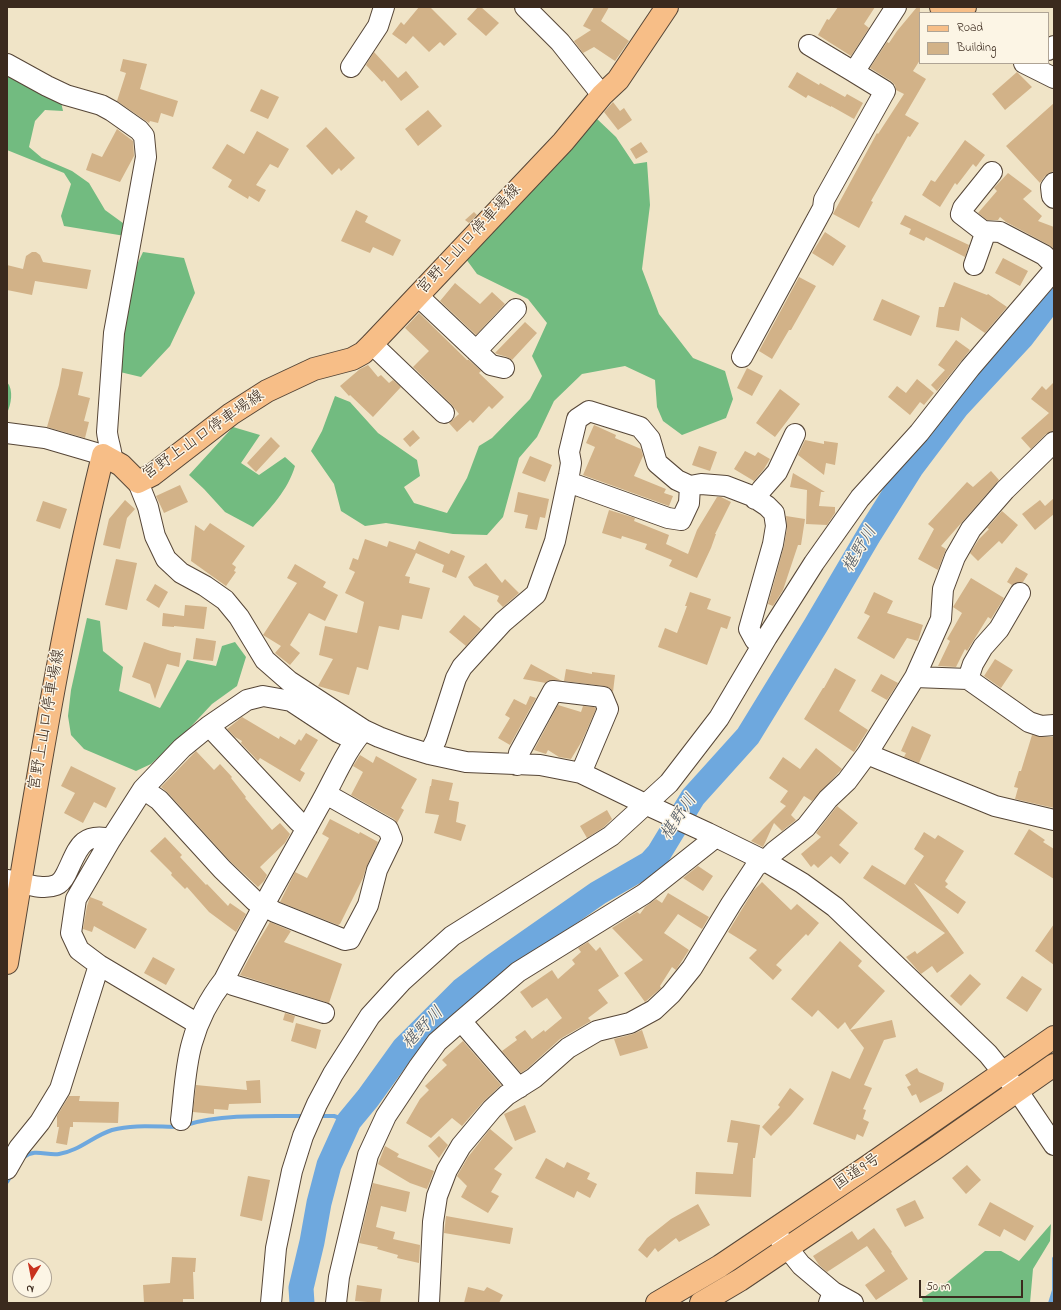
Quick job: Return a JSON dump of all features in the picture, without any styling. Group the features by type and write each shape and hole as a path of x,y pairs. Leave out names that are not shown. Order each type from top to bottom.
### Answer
{"main road":[{"name":"宮野上山口停車場線","path":"7,963 14,881 63,636 86,524 108,458 121,466 138,482 152,475 231,414 267,392 314,369 352,359 362,353 418,296 563,142 602,95 618,80 667,7"},
{"name":"国道9号","path":"657,1303 720,1266 1054,1037"},
{"name":"国道9号","path":"702,1303 788,1248 1054,1065"}],"street":[{"path":"352,67 378,26 384,7"},
{"path":"525,7 560,42 602,95"},
{"path":"854,72 896,7"},
{"path":"742,357 823,208 824,200 886,91 809,45"},
{"path":"7,64 66,95 89,101 106,108 139,130 144,136 146,157 114,333 107,432 108,444 112,454 108,458 45,438 7,433"},
{"path":"1029,64 1054,78"},
{"path":"992,172 963,208 961,214 983,230 1000,232 1044,255 1054,265"},
{"path":"1054,183 1051,187 1052,196 1054,198"},
{"path":"974,265 986,231"},
{"path":"271,1303 276,1248 292,1171 303,1136 317,1104 333,1074 370,1016 402,981 452,936 611,836 648,805 669,783 719,718 762,644 814,563 860,498 919,433 970,368 1054,270"},
{"path":"418,296 490,365 504,368"},
{"path":"476,351 516,309"},
{"path":"372,344 444,413"},
{"path":"429,754 436,740 456,678 462,667 504,622 536,594 556,541 571,463 569,452 577,419 589,411 640,427 650,439 658,463 677,480 690,486 701,484 726,486 756,499 767,506 774,513 776,526 773,544 749,629 755,640 762,644"},
{"path":"756,499 762,489 777,472 795,434"},
{"path":"429,1303 433,1222 437,1196 447,1170 461,1146 492,1109 507,1095 534,1078 568,1048 597,1031 630,1022 654,1010 671,994 692,968 756,866 765,861 806,827 828,799 847,781 867,754 915,677 941,619 943,589 954,557 971,529 1006,490 1054,442"},
{"path":"138,482 148,507 155,536 166,559 181,573 205,586 225,600 239,617 265,660 289,681 359,735"},
{"path":"568,482 668,518 681,520 689,503 690,486"},
{"path":"968,679 973,664 983,647 999,629 1020,593"},
{"path":"915,677 968,679 1029,722 1041,726 1054,725"},
{"path":"517,764 519,753 553,691 603,697 608,708 581,773"},
{"path":"198,1024 99,965 79,950 71,933 76,899 143,788 182,748 209,726 247,700 263,696 291,701 338,732 379,737 429,754 466,762 540,766 581,773 765,861 802,882 835,907 988,1054 1004,1072 1054,1145"},
{"path":"209,726 298,822 307,828"},
{"path":"181,1120 191,1045 198,1024 224,980 263,906 359,735"},
{"path":"867,754 995,806 1054,820"},
{"path":"143,788 159,800 222,869 255,901 275,912 345,940 350,939 368,905 377,870 392,839 388,829 326,794"},
{"path":"336,1303 339,1277 368,1155 386,1116 437,1042 518,972 644,894 712,835"},
{"path":"14,881 33,885 57,885 64,878 81,846 91,837 100,836 111,839"},
{"path":"7,1169 19,1148 40,1122 60,1089 99,965"},
{"path":"224,980 233,985 324,1013"},
{"path":"461,1021 519,1088"},
{"path":"257,1303 262,1255 288,1137 303,1136"},
{"path":"773,1230 788,1248 800,1266 831,1297 853,1303"}],"green space":[{"path":"7,73 61,102 63,111 45,110 35,121 29,147 42,158 72,171 89,183 105,210 127,226 125,236 64,226 61,216 71,184 64,173 7,150"},
{"path":"595,117 616,137 634,164 647,162 650,205 642,269 659,314 693,358 725,371 733,399 726,418 682,435 663,421 657,407 655,380 625,366 582,374 554,401 537,437 519,458 503,517 487,535 453,534 386,523 365,526 341,511 334,484 311,451 322,431 335,396 350,402 378,433 417,460 420,476 404,487 414,503 447,513 467,478 479,446 492,438 530,399 542,376 532,356 547,323 528,299 477,274 466,259 550,172"},
{"path":"143,252 184,258 195,293 170,346 141,377 120,372 121,341 135,269"},
{"path":"7,382 11,389 11,402 7,413"},
{"path":"233,427 260,435 241,463 259,475 285,457 295,466 283,491 253,527 225,512 189,475"},
{"path":"87,618 100,621 103,651 123,667 119,691 160,708 187,660 216,666 222,646 235,642 246,657 237,686 212,704 184,734 151,764 136,771 84,749 71,735 68,716 71,690"},
{"path":"1051,1224 1050,1241 1033,1269 1030,1303 923,1303 922,1298 946,1283 985,1251 1001,1251 1019,1261"}],"water":[{"path":"1054,1255 1054,1303 1048,1303 1052,1290 1052,1258"}],"building":[{"path":"419,7 430,7 457,34 444,46 440,42 429,52 413,36 406,44 392,34 401,22 404,25"},
{"path":"478,7 481,7 499,23 486,36 467,19"},
{"path":"594,7 609,7 601,21 629,41 615,61 594,47 583,53 574,41 591,30 583,26"},
{"path":"838,7 875,7 864,24 869,28 851,56 818,35 827,19 829,20"},
{"path":"917,7 920,7 919,62 913,71 926,79 905,115 919,123 910,137 908,136 871,201 873,202 859,228 833,214 877,133 878,134 904,94 896,90 895,85 891,81 870,68 887,42 889,43"},
{"path":"374,52 398,78 406,71 419,87 401,101 384,80 382,82 366,65"},
{"path":"123,59 147,64 140,89 178,101 173,117 161,113 158,123 150,121 149,123 117,101 126,73 120,71"},
{"path":"797,72 819,85 820,83 845,97 847,94 863,103 854,119 808,95 806,98 788,87"},
{"path":"1017,72 1032,87 1005,110 992,94"},
{"path":"261,89 279,97 268,119 250,111"},
{"path":"613,102 620,111 624,108 632,120 618,130 604,112"},
{"path":"1054,103 1054,171 1045,176 1040,183 1006,146"},
{"path":"428,110 442,126 418,146 405,129"},
{"path":"326,127 355,158 341,171 339,168 332,175 306,146"},
{"path":"117,129 133,141 134,156 120,182 86,170 92,153 102,157"},
{"path":"257,131 289,149 278,168 270,164 256,185 266,190 259,202 249,196 248,199 228,187 232,180 212,168 227,144 244,154"},
{"path":"965,140 985,155 976,167 973,164 957,185 955,183 940,207 922,195 931,180 935,182"},
{"path":"641,142 648,152 636,159 630,149"},
{"path":"1008,173 1032,191 1023,199 1042,216 1038,221 1054,227 1054,249 1006,222 1000,217 998,220 987,220 978,213 997,191 994,188"},
{"path":"356,210 368,216 365,222 401,240 393,256 373,247 370,253 341,241"},
{"path":"474,212 477,215 469,223 465,220"},
{"path":"905,215 969,245 965,257 926,237 924,241 909,234 911,229 900,224"},
{"path":"825,232 846,246 833,266 812,253"},
{"path":"32,252 36,252 40,255 43,262 91,270 87,289 35,281 32,295 7,290 7,265 23,269 26,256"},
{"path":"1003,258 1028,271 1020,286 995,273"},
{"path":"799,277 816,286 791,330 789,330 772,359 759,351"},
{"path":"954,282 987,295 988,294 1007,307 985,333 961,317 959,331 936,327 939,307 944,307"},
{"path":"455,283 480,304 492,292 505,304 476,335 440,301"},
{"path":"882,299 920,316 911,336 873,320"},
{"path":"419,313 467,360 469,360 481,371 479,373 504,397 492,409 489,406 473,423 470,420 457,432 449,423 459,414 452,405 413,367 429,351 405,328"},
{"path":"525,322 537,333 512,360 495,353"},
{"path":"956,340 970,350 937,391 931,385 945,370 938,365"},
{"path":"368,365 378,377 381,375 389,383 393,380 401,387 373,417 340,386 360,369"},
{"path":"62,368 83,372 78,395 90,398 84,421 89,422 85,438 47,427 59,385"},
{"path":"747,368 763,376 752,396 737,388"},
{"path":"917,379 934,393 924,405 920,402 910,415 888,397 897,386 906,393"},
{"path":"1054,382 1054,431 1046,434 1031,449 1021,438 1049,413 1031,399 1042,386 1046,390"},
{"path":"780,389 800,404 775,437 756,423"},
{"path":"594,425 616,435 615,438 641,449 643,456 634,476 666,489 664,493 673,496 669,506 583,475 595,447 586,443"},
{"path":"413,430 420,438 410,447 403,439"},
{"path":"271,437 280,446 256,472 247,463"},
{"path":"805,440 824,444 824,441 838,443 835,465 826,463 824,475 798,455"},
{"path":"699,446 717,452 710,471 692,465"},
{"path":"745,451 755,456 758,452 770,459 754,481 734,469"},
{"path":"530,456 552,465 545,482 522,473"},
{"path":"991,471 999,480 941,546 946,549 938,570 918,559 934,529 928,524 967,482 973,487"},
{"path":"793,473 825,492 821,492 819,506 835,507 835,513 827,525 806,524 807,490 790,487"},
{"path":"180,485 188,502 164,513 156,496"},
{"path":"518,492 549,499 545,518 540,517 537,530 525,528 528,515 514,512"},
{"path":"717,497 721,497 731,502 715,534 711,548 697,578 669,566 672,560 645,549 647,544 622,536 621,539 602,533 609,510 635,518 634,521 669,535 666,544 688,554 697,530"},
{"path":"1054,498 1054,514 1035,530 1022,514 1040,500 1045,506"},
{"path":"125,500 135,509 127,518 120,549 103,545 109,519"},
{"path":"43,501 67,509 60,529 36,521"},
{"path":"1002,511 1018,525 1002,544 999,541 978,561 970,553 979,539 989,529 987,528"},
{"path":"786,516 805,519 801,545 798,545 783,590 773,606 768,604 784,546 787,528"},
{"path":"210,523 245,546 232,564 236,567 234,571 236,572 226,586 191,561 195,525 204,531"},
{"path":"365,539 387,547 389,541 415,550 419,541 449,554 451,550 465,556 456,578 442,572 444,565 416,553 405,576 410,577 409,583 430,588 422,619 402,615 399,630 379,626 368,670 357,667 349,695 318,686 333,659 319,655 325,626 357,633 364,602 345,593 355,572 349,569 353,558 358,560"},
{"path":"116,559 137,563 127,610 105,605"},
{"path":"486,563 502,583 505,579 519,593 503,607 497,601 499,596 474,586 468,577"},
{"path":"295,564 326,582 323,587 338,595 325,621 309,613 290,645 300,653 290,665 275,653 281,646 263,635 297,583 287,578"},
{"path":"1016,567 1028,574 1023,582 1012,585 1007,582"},
{"path":"971,578 1004,598 991,619 988,617 967,651 965,649 956,667 938,666 950,641 947,639 962,613 953,607"},
{"path":"155,584 168,592 159,608 146,600"},
{"path":"690,592 711,599 707,609 731,617 727,629 721,627 707,665 658,647 665,628 677,633 687,606 685,606"},
{"path":"874,592 893,601 887,613 923,625 918,641 907,638 894,659 857,638 870,616 864,613"},
{"path":"185,605 207,607 204,629 162,626 163,613 184,616"},
{"path":"464,615 481,629 466,646 449,632"},
{"path":"196,638 216,641 213,661 193,659"},
{"path":"144,642 181,653 179,667 167,664 155,699 150,684 132,677"},
{"path":"995,659 1013,670 1001,688 984,676"},
{"path":"531,664 562,681 554,680 546,683 523,679"},
{"path":"835,668 856,680 839,711 868,730 854,752 804,719"},
{"path":"566,669 592,674 592,672 615,675 613,692 610,688 604,686 564,681"},
{"path":"881,674 898,683 887,700 871,691"},
{"path":"530,696 536,698 510,745 498,738 510,718 505,715 514,699 526,705"},
{"path":"558,705 581,712 583,706 594,707 596,709 582,741 571,759 559,757 548,750 546,754 534,750"},
{"path":"242,717 279,739 280,736 295,745 299,739 301,741 306,733 318,740 300,770 305,773 300,782 260,758 258,761 241,743 242,741 235,737 227,729"},
{"path":"912,726 931,735 919,763 904,757 906,753 901,751"},
{"path":"1032,735 1054,737 1054,808 1015,799 1018,788 1014,787 1019,771 1021,771"},
{"path":"816,748 842,769 812,801 804,796 791,815 796,820 782,831 774,823 763,847 751,841 786,806 780,802 788,791 769,778 783,757 800,769"},
{"path":"196,751 214,770 220,764 232,777 231,778 246,797 245,798 272,830 280,823 290,834 285,843 260,867 267,875 258,887 230,861 161,787"},
{"path":"360,755 373,763 376,756 417,779 401,808 404,810 397,823 394,819 351,795 363,772 353,766"},
{"path":"71,766 116,788 106,808 94,802 83,823 64,813 75,793 61,786"},
{"path":"432,779 453,783 449,800 459,802 456,822 466,825 461,841 434,833 439,815 425,813"},
{"path":"837,806 858,823 839,845 849,853 840,864 831,856 818,868 814,864 811,867 801,854 821,837 816,833"},
{"path":"607,810 612,819 604,827 587,838 580,826"},
{"path":"330,819 359,834 360,832 378,842 363,878 340,924 338,925 280,902 295,872 307,878 329,838 322,834"},
{"path":"1029,829 1045,840 1043,842 1054,849 1054,879 1014,854"},
{"path":"924,832 935,839 938,835 964,851 945,881 948,884 945,887 966,902 958,914 914,883 964,953 937,973 932,966 921,974 906,957 915,951 917,954 945,933 863,878 872,865 905,885 924,856 914,849"},
{"path":"165,837 182,855 180,857 228,906 230,903 246,914 236,932 209,912 187,887 185,889 171,875 172,873 150,851"},
{"path":"698,866 713,876 703,891 683,878"},
{"path":"762,882 791,910 797,904 819,923 808,936 806,934 776,965 782,970 773,980 749,958 757,950 728,932 753,891"},
{"path":"668,893 709,917 702,929 678,914 664,933 689,950 676,970 672,967 660,986 661,988 645,1002 624,973 643,960 612,928 637,912 640,914 645,907 656,899 662,903"},
{"path":"90,897 103,902 102,905 147,929 135,949 94,926 92,932 83,929"},
{"path":"270,922 291,931 284,942 342,964 329,1003 240,975"},
{"path":"1054,924 1054,965 1035,951"},
{"path":"840,941 862,961 858,966 885,991 850,1030 845,1022 838,1029 818,1010 812,1017 791,999"},
{"path":"588,942 596,951 600,947 619,976 598,990 608,1003 588,1018 591,1021 560,1039 521,1073 502,1051 517,1040 515,1037 525,1030 532,1039 544,1030 545,1032 562,1018 547,998 532,1008 520,992 552,970 558,979 575,964 572,960 581,952 578,948"},
{"path":"153,957 175,969 166,985 144,973"},
{"path":"970,974 981,984 961,1006 950,996"},
{"path":"1022,976 1042,989 1027,1012 1006,998"},
{"path":"285,1013 295,1016 293,1023 283,1020"},
{"path":"892,1020 896,1037 884,1040 864,1085 872,1088 863,1109 866,1110 863,1119 869,1122 863,1137 857,1134 855,1140 813,1124 832,1071 850,1079 864,1048 850,1030"},
{"path":"296,1023 321,1030 316,1049 291,1041"},
{"path":"642,1030 648,1048 620,1056 614,1039"},
{"path":"463,1041 501,1085 483,1102 462,1126 452,1118 431,1138 406,1123 420,1099 429,1090 425,1086 447,1065 442,1060"},
{"path":"917,1068 919,1072 944,1083 942,1091 920,1103 916,1094 912,1096 907,1087 911,1085 905,1075"},
{"path":"260,1080 261,1103 229,1104 228,1110 214,1109 214,1114 193,1112 196,1085 247,1090 246,1081"},
{"path":"790,1088 804,1099 771,1136 762,1127 780,1107 778,1105"},
{"path":"69,1096 80,1096 79,1101 119,1102 118,1123 73,1122 73,1127 70,1127 67,1145 56,1143 59,1127 57,1127 57,1116"},
{"path":"525,1105 536,1132 515,1141 504,1114"},
{"path":"731,1120 760,1125 755,1158 753,1158 751,1197 695,1194 696,1172 733,1174 738,1143 727,1142"},
{"path":"490,1129 513,1148 494,1169 502,1174 491,1192 499,1196 488,1213 461,1197 467,1186 457,1176 468,1157"},
{"path":"439,1136 448,1145 439,1158 428,1146"},
{"path":"385,1146 399,1154 397,1157 434,1171 427,1189 410,1183 378,1164"},
{"path":"546,1158 564,1168 567,1162 590,1173 587,1179 597,1184 590,1198 577,1191 574,1198 535,1178"},
{"path":"967,1165 981,1180 966,1194 952,1178"},
{"path":"248,1176 270,1180 262,1221 240,1216"},
{"path":"373,1183 410,1192 406,1212 381,1206 376,1227 395,1232 393,1239 420,1245 419,1263 397,1258 398,1255 377,1249 378,1247 359,1243"},
{"path":"915,1200 924,1218 905,1227 896,1209"},
{"path":"990,1202 1034,1226 1025,1241 1004,1229 1000,1237 978,1225"},
{"path":"698,1204 710,1225 679,1242 676,1238 658,1252 655,1248 647,1258 638,1250 647,1238 671,1219"},
{"path":"446,1216 513,1228 510,1244 444,1233"},
{"path":"874,1228 892,1252 891,1253 908,1279 876,1300 865,1285 885,1271 867,1246 827,1272 819,1265 813,1256 852,1231 858,1240"},
{"path":"172,1257 196,1258 195,1272 193,1272 194,1299 183,1299 183,1303 144,1303 143,1285 170,1283"},
{"path":"357,1285 382,1289 380,1303 355,1301"},
{"path":"468,1287 484,1291 487,1287 503,1295 499,1303 464,1303"}],"waterway":[{"name":"椹野川","path":"302,1303 301,1288 312,1242 319,1203 329,1165 349,1121 368,1098 404,1048 462,990 598,893 650,863 659,853 693,797 748,736 870,533 911,468 957,407 1022,337 1054,295"},
{"path":"186,1125 199,1121 229,1117 304,1116"},
{"path":"317,1116 334,1116 349,1121"},
{"path":"24,1157 32,1153 59,1154 73,1150 105,1133 120,1128 146,1126 180,1127"},
{"path":"7,1182 12,1174"}]}
